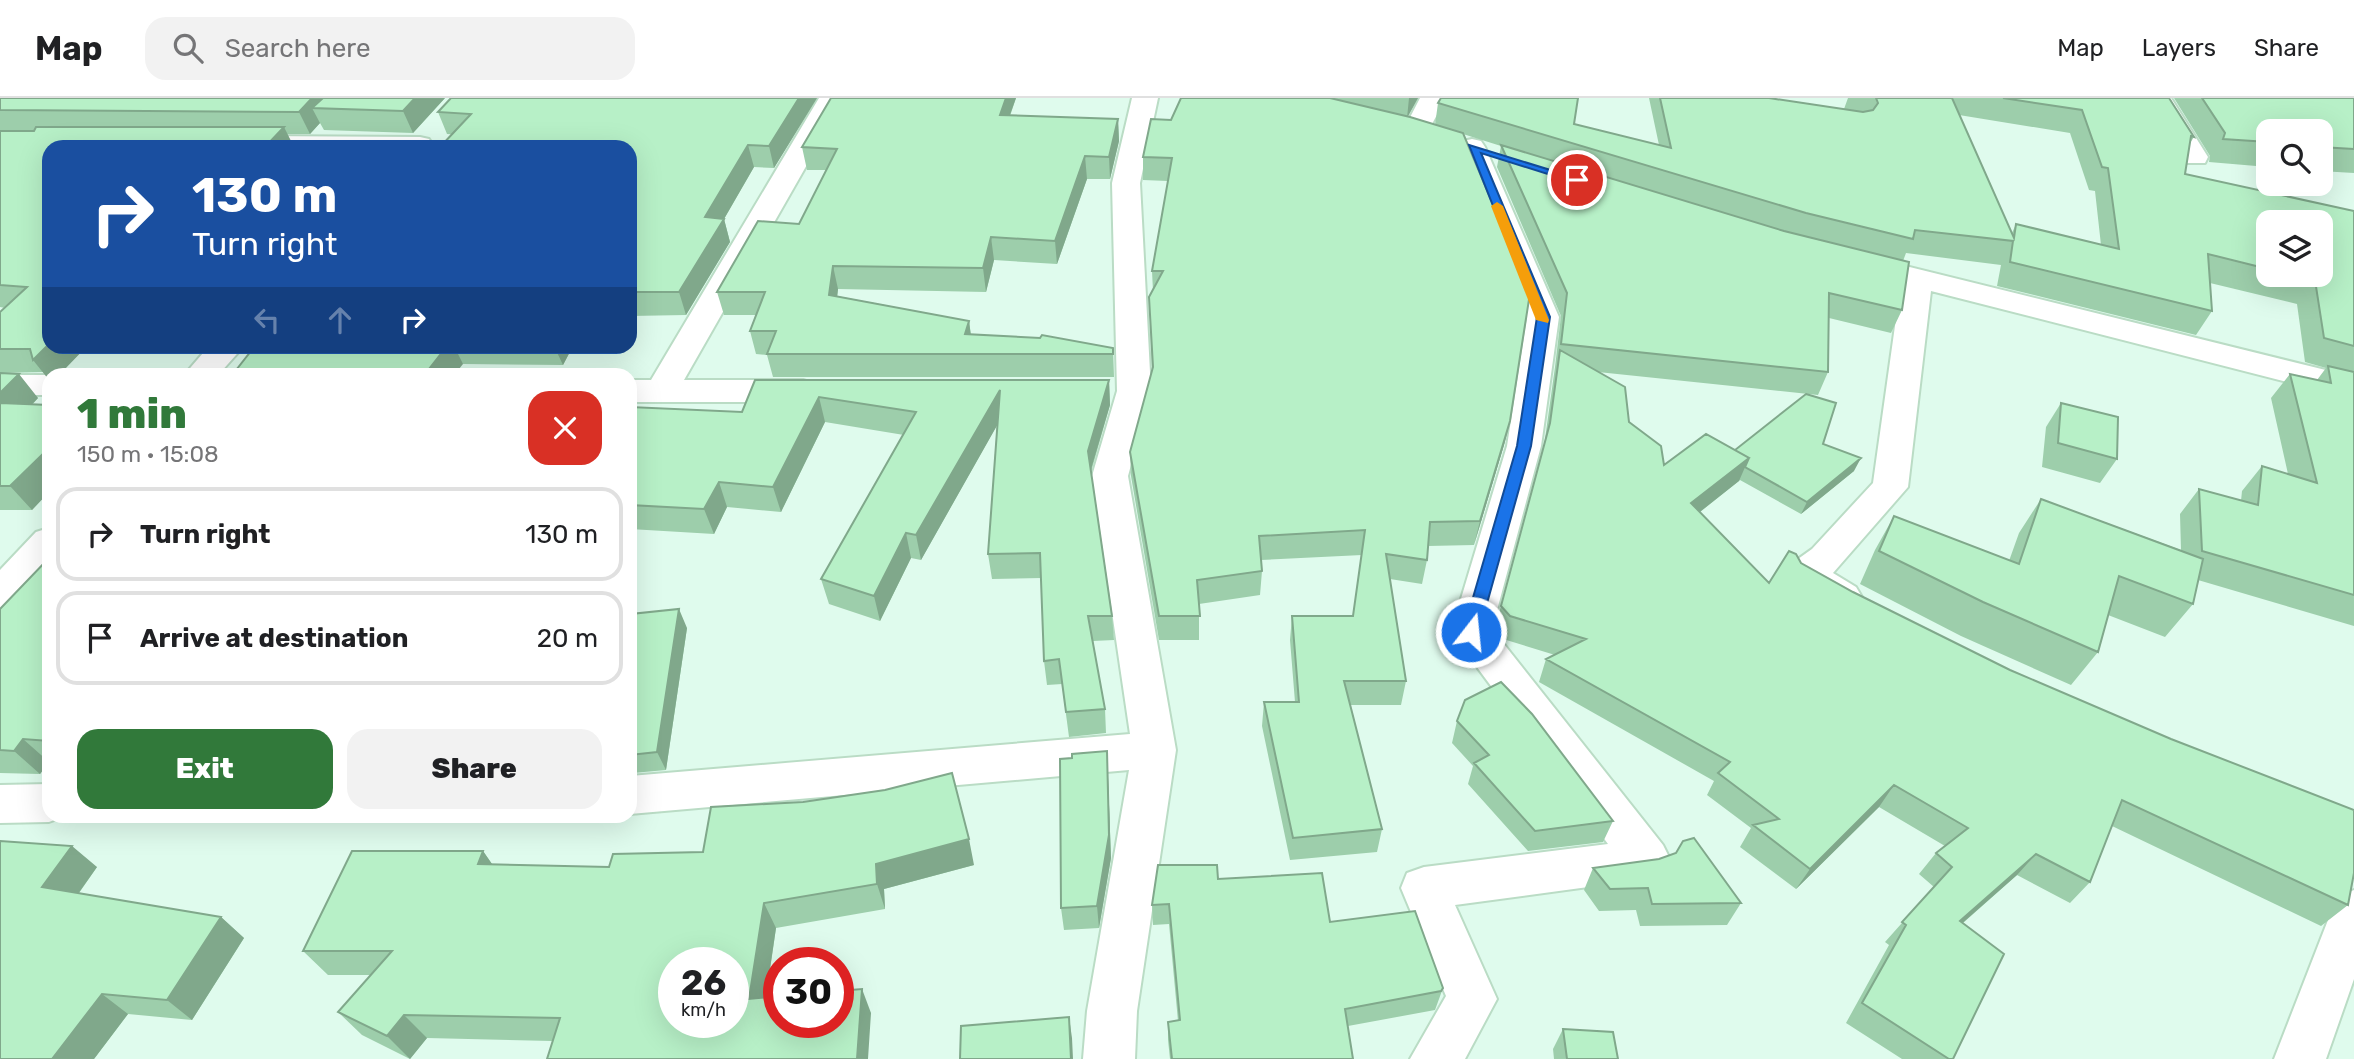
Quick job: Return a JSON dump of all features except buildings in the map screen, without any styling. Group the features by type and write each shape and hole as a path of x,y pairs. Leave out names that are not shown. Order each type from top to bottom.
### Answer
{"street":[{"path":"645,391 832,98"},
{"path":"1122,1059 1110,1035 1154,750 1110,476 1120,391 1126,183 1145,98"},
{"path":"1433,98 1434,136 1543,317 1524,446 1471,632 1647,859 1424,888 1472,999 1436,1059"},
{"path":"2158,98 2195,157"},
{"path":"1434,136 1512,159"},
{"path":"1825,255 2354,388"},
{"path":"1881,617 1805,574 1825,559 1890,487 1917,278"},
{"path":"207,368 220,354"},
{"path":"0,385 42,385"},
{"path":"645,391 828,391"},
{"path":"0,595 42,549"},
{"path":"637,794 1154,750"},
{"path":"0,804 42,803"},
{"path":"2300,1059 2354,912"}],"slow traffic":[{"path":"1497,206 1543,320"}],"route":[{"path":"1471,632 1524,446 1543,317 1472,147 1577,180"}]}
